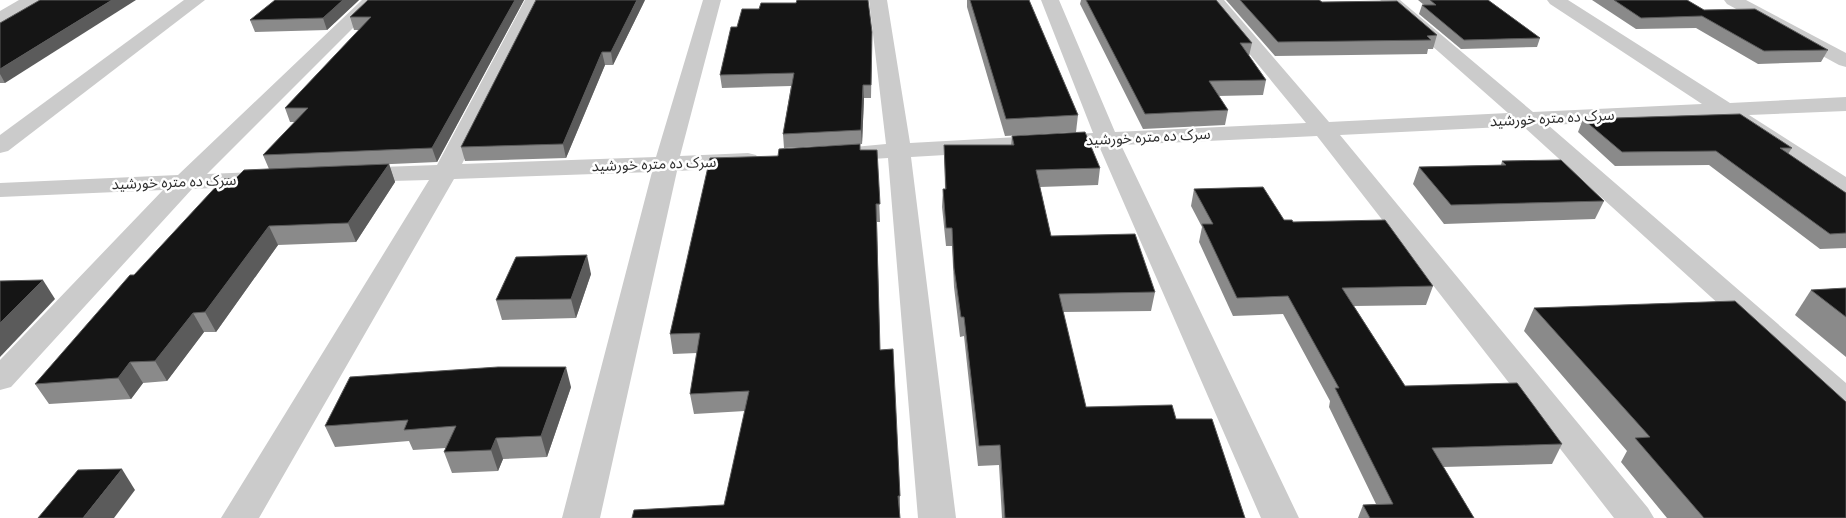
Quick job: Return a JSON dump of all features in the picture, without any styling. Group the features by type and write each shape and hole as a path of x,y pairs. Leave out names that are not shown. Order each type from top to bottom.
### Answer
{"street":[{"path":"0,19 32,0"},
{"path":"0,146 196,0"},
{"path":"0,379 186,182 372,0"},
{"path":"240,518 446,171 534,0"},
{"path":"580,518 666,164 712,0"},
{"path":"878,0 899,151 937,518"},
{"path":"1050,0 1107,139 1280,518"},
{"path":"1214,0 1323,129 1635,518"},
{"path":"1389,0 1528,119 1846,401"},
{"path":"1556,0 1846,188"},
{"path":"1733,0 1846,60"},
{"name":"سرک ده متره خورشید","path":"821,155 1725,108 1846,104"},
{"name":"سرک ده متره خورشید","path":"330,176 666,164 773,158"},
{"name":"سرک ده متره خورشید","path":"0,190 282,178"}],"building":[{"path":"40,0 112,0 0,69 0,23"},
{"path":"275,0 343,0 323,18 250,20"},
{"path":"368,0 515,0 432,148 263,155 308,108 285,108 371,17 350,17"},
{"path":"536,0 637,0 611,52 602,52 563,144 461,147"},
{"path":"797,0 868,0 872,32 871,85 863,85 861,130 783,134 794,73 720,75 731,27 737,27 742,9 759,9 761,3 796,3"},
{"path":"970,0 1029,0 1078,115 1006,119"},
{"path":"1086,0 1216,0 1252,43 1240,43 1266,80 1209,81 1228,110 1145,114"},
{"path":"1240,0 1397,1 1437,35 1427,36 1431,40 1278,42"},
{"path":"1430,0 1488,0 1540,38 1464,40 1422,5 1436,5"},
{"path":"1614,0 1687,0 1704,10 1755,9 1828,50 1764,51 1702,16 1641,18"},
{"path":"1740,114 1792,148 1780,148 1846,193 1846,233 1830,234 1716,151 1622,152 1583,119"},
{"path":"1085,132 1100,168 1036,170 1051,236 1135,234 1155,292 1059,294 1086,407 1172,405 1176,419 1212,419 1245,518 1005,518 1000,445 979,446 964,317 961,317 954,268 952,228 946,228 943,189 946,189 944,145 1014,145 1012,136"},
{"path":"860,144 860,150 877,150 880,204 876,204 880,350 893,349 900,518 632,518 634,510 724,505 749,391 690,394 700,333 670,334 710,158 778,156 779,149"},
{"path":"1561,160 1604,201 1451,205 1419,167 1506,165 1502,161"},
{"path":"389,164 348,223 269,226 205,312 193,313 155,361 130,362 118,378 35,384 130,275 134,275 223,179 236,178 244,170"},
{"path":"1263,187 1284,220 1292,220 1293,222 1385,220 1433,286 1342,288 1405,386 1517,383 1562,444 1432,448 1474,518 1370,518 1363,505 1393,504 1335,388 1339,388 1288,296 1237,298 1202,224 1213,224 1194,189"},
{"path":"587,255 571,299 496,300 516,257"},
{"path":"43,280 0,323 0,281"},
{"path":"1846,288 1846,317 1811,290"},
{"path":"1735,301 1846,402 1846,518 1704,518 1635,438 1650,437 1534,308"},
{"path":"498,367 566,367 541,436 496,438 491,450 444,452 456,426 404,430 408,420 325,426 350,377"},
{"path":"122,469 83,518 38,518 78,470"}]}
